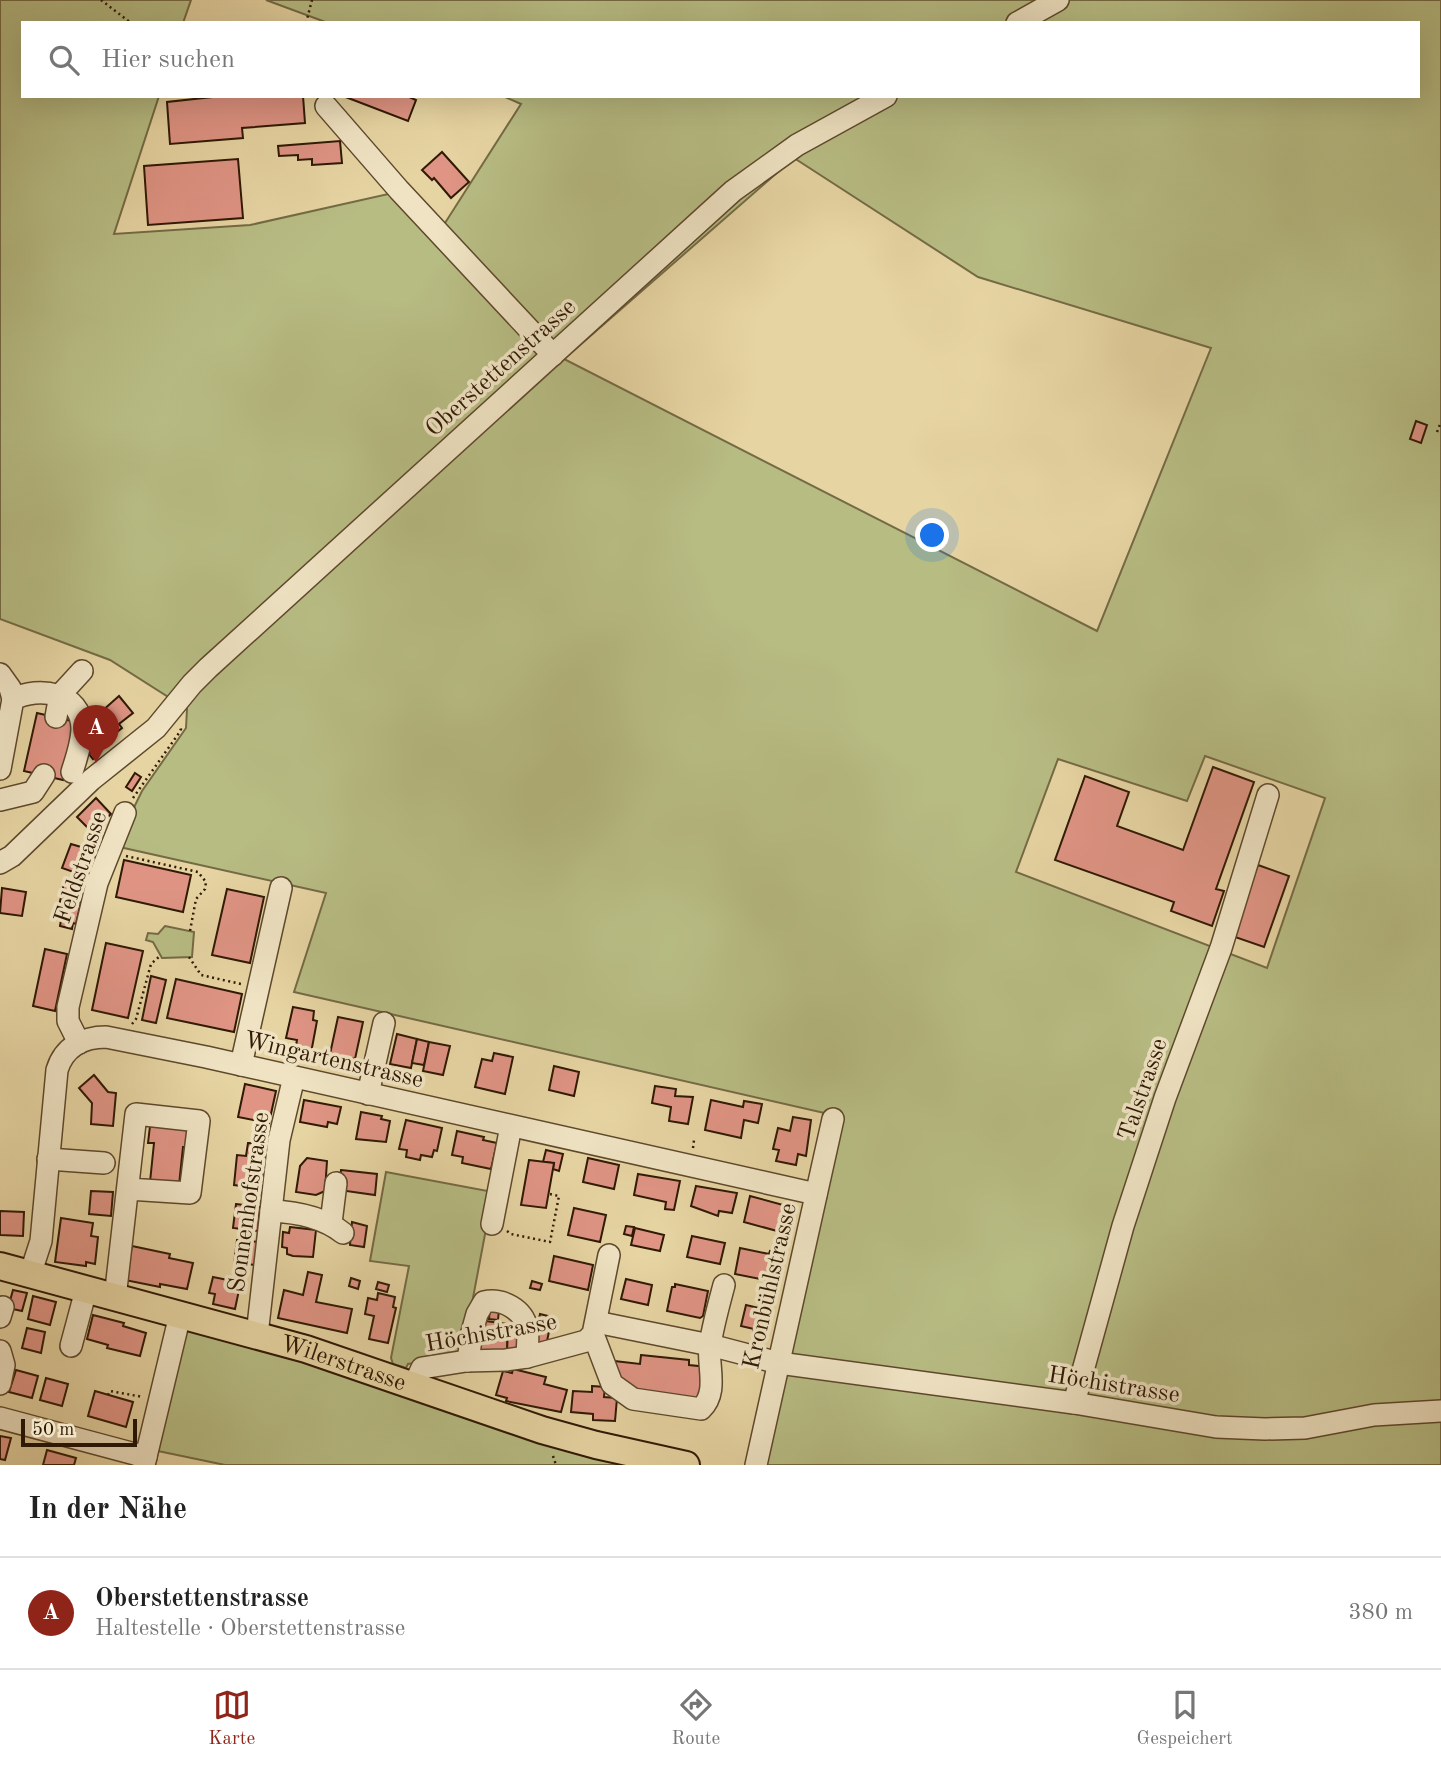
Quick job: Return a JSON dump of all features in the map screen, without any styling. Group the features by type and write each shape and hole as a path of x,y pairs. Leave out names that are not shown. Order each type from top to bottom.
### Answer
{"main road":[{"name":"Wilerstrasse","path":"0,1266 257,1335 414,1385 542,1430 686,1465"}],"street":[{"path":"1021,21 1058,0"},
{"name":"Oberstettenstrasse","path":"0,863 12,856 91,780 142,740 168,715 200,676 733,191 797,145 882,98"},
{"path":"326,106 399,190 552,355"},
{"path":"13,699 51,687 82,671"},
{"path":"0,674 10,688 13,699 0,767"},
{"path":"51,687 56,717"},
{"path":"51,687 77,709 82,727 72,772"},
{"path":"0,800 33,792 44,775"},
{"name":"Talstrasse","path":"1074,1403 1123,1226 1164,1098 1220,948 1268,795"},
{"name":"Feldstrasse","path":"79,1043 68,1021 68,1007 97,884 125,814"},
{"path":"241,1065 281,888"},
{"path":"368,1094 384,1023"},
{"name":"Wingartenstrasse","path":"79,1043 95,1037 106,1037 166,1055 204,1063 241,1065 816,1194"},
{"path":"30,1275 41,1241 57,1070 65,1053 79,1043"},
{"name":"Sonnenhofstrasse","path":"257,1335 279,1140 293,1077"},
{"path":"115,1298 136,1114 199,1121 190,1193 128,1189"},
{"name":"Kronbühlstrasse","path":"756,1465 833,1119"},
{"path":"502,1218 511,1126"},
{"path":"48,1159 104,1163"},
{"path":"271,1211 291,1212 337,1228 336,1183"},
{"path":"610,1255 592,1332 612,1384 633,1399 701,1409 708,1403 711,1386 710,1345 724,1285"},
{"path":"71,1346 86,1290"},
{"path":"468,1361 477,1314 484,1303 494,1300 507,1312 521,1313 527,1328 527,1357"},
{"path":"0,1418 145,1461 180,1315"},
{"name":"Höchistrasse","path":"414,1385 422,1368 468,1361 496,1370 592,1332 710,1345 779,1363 1074,1403 1216,1427 1305,1428 1374,1415 1441,1411"},
{"path":"0,1351 4,1365 0,1384"}],"path":[{"path":"101,0 128,21"},
{"path":"307,21 313,0"},
{"path":"1437,432 1441,422"},
{"name":"Feldstrasse","path":"125,814 143,782 181,729 176,722"},
{"path":"109,852 198,872 206,881 205,889 196,899 190,931"},
{"path":"131,1026 136,1019 151,964 160,956"},
{"path":"189,957 201,975 258,988"},
{"path":"502,1218 511,1234 550,1242 559,1196 550,1194"},
{"path":"108,1395 110,1391 160,1400"}],"green space":[{"path":"0,0 191,0 184,21 21,21 21,98 158,98 114,234 250,225 397,192 438,234 521,104 508,98 1420,98 1420,21 323,21 266,0 1441,0 1441,1465 764,1465 842,1117 294,992 326,893 115,846 142,791 186,728 187,709 110,660 0,619","holes":["794,158 978,277 1211,348 1097,631 564,359","1205,756 1325,798 1267,968 1016,872 1058,759 1187,801"]},
{"path":"165,926 194,932 192,957 162,958 153,942 146,940 148,933 158,934"},
{"path":"386,1172 493,1192 462,1356 408,1364 406,1368 393,1364 391,1358 409,1266 370,1261"},
{"path":"190,1327 281,1351 640,1465 225,1465 153,1450 181,1331"}],"building":[{"path":"204,98 303,98 305,123 242,128 243,138 170,144 167,102"},
{"path":"348,98 412,98 416,100 408,121"},
{"path":"340,141 342,163 312,165 312,159 298,160 298,155 279,156 278,146"},
{"path":"442,152 469,182 451,198 434,178 432,180 422,170"},
{"path":"238,159 243,218 148,225 144,166"},
{"path":"1416,421 1427,425 1421,443 1410,439"},
{"path":"119,696 133,713 119,724 122,728 108,739 99,728 109,719 102,711"},
{"path":"37,713 76,722 63,780 24,771"},
{"path":"94,749 99,754 93,759 89,754"},
{"path":"1213,767 1254,782 1216,889 1224,891 1212,926 1171,911 1174,902 1055,860 1085,776 1129,792 1117,826 1183,850"},
{"path":"135,773 141,777 132,791 126,787"},
{"path":"96,798 111,814 92,832 77,817"},
{"path":"71,844 91,850 82,875 62,868"},
{"path":"124,860 191,875 183,912 116,897"},
{"path":"1258,865 1289,876 1264,947 1232,936"},
{"path":"64,883 81,887 78,902 61,897"},
{"path":"2,888 26,892 22,916 0,913"},
{"path":"227,889 264,897 250,963 212,955"},
{"path":"61,897 81,902 76,924 73,923 72,929 60,926 61,920 56,919"},
{"path":"106,943 143,951 128,1018 92,1010"},
{"path":"45,949 67,954 55,1011 33,1006"},
{"path":"151,976 166,980 156,1023 142,1020"},
{"path":"176,979 242,994 234,1032 167,1018"},
{"path":"293,1007 314,1011 313,1020 317,1021 311,1053 295,1050 297,1040 286,1038"},
{"path":"338,1017 363,1022 355,1059 330,1054"},
{"path":"397,1034 417,1039 411,1068 390,1064"},
{"path":"417,1039 429,1042 424,1065 412,1063"},
{"path":"429,1042 450,1046 443,1075 423,1071"},
{"path":"494,1053 513,1057 505,1094 475,1087 482,1059 492,1061"},
{"path":"554,1066 579,1072 574,1096 549,1090"},
{"path":"94,1075 108,1092 116,1093 113,1126 91,1124 92,1103 79,1088"},
{"path":"245,1084 276,1091 269,1123 238,1117"},
{"path":"655,1086 676,1089 675,1096 693,1097 688,1124 669,1121 671,1107 652,1103"},
{"path":"304,1100 341,1107 337,1124 328,1122 327,1127 300,1122"},
{"path":"711,1100 743,1107 744,1101 762,1104 758,1123 744,1120 741,1138 705,1130"},
{"path":"361,1112 382,1116 381,1119 390,1121 386,1142 356,1139"},
{"path":"793,1117 811,1120 806,1156 798,1154 796,1165 776,1161 779,1150 773,1149 778,1128 790,1131"},
{"path":"406,1120 442,1128 437,1151 434,1150 432,1157 421,1155 420,1160 406,1157 407,1150 399,1149"},
{"path":"150,1126 191,1130 189,1147 183,1147 179,1185 150,1182 154,1143 148,1143"},
{"path":"457,1131 497,1143 491,1169 462,1163 463,1157 452,1155"},
{"path":"248,1143 265,1144 260,1188 234,1185 237,1155 246,1156"},
{"path":"546,1150 563,1154 559,1171 553,1169 554,1163 543,1162"},
{"path":"307,1158 327,1161 325,1191 316,1195 296,1192 300,1166"},
{"path":"588,1158 619,1165 614,1189 583,1182"},
{"path":"529,1160 554,1163 546,1208 521,1205"},
{"path":"341,1170 377,1174 375,1195 339,1190"},
{"path":"638,1174 680,1181 674,1210 665,1209 666,1202 634,1195"},
{"path":"696,1186 737,1193 732,1213 719,1211 718,1216 691,1206"},
{"path":"91,1191 113,1192 111,1216 89,1214"},
{"path":"750,1196 794,1208 788,1234 744,1222"},
{"path":"236,1204 260,1207 258,1231 233,1228"},
{"path":"574,1208 606,1215 600,1242 568,1235"},
{"path":"0,1211 24,1212 23,1236 0,1235"},
{"path":"61,1218 93,1223 91,1236 98,1237 95,1264 86,1262 86,1266 55,1262"},
{"path":"352,1222 367,1226 364,1247 350,1245"},
{"path":"626,1226 634,1227 632,1236 624,1234"},
{"path":"290,1227 316,1230 313,1257 287,1254 287,1248 282,1247 283,1232 289,1233"},
{"path":"635,1228 664,1235 660,1251 631,1245"},
{"path":"692,1236 725,1243 720,1264 687,1257"},
{"path":"237,1240 260,1242 257,1265 234,1263"},
{"path":"132,1246 170,1254 169,1258 193,1263 187,1289 125,1280"},
{"path":"740,1248 769,1254 770,1251 785,1254 782,1270 768,1267 765,1280 735,1274"},
{"path":"554,1256 593,1265 588,1290 549,1281"},
{"path":"308,1272 322,1275 316,1302 352,1309 347,1333 278,1318 284,1290 303,1295"},
{"path":"213,1277 228,1280 226,1287 239,1290 235,1309 213,1304 215,1294 209,1293"},
{"path":"351,1278 360,1281 358,1289 349,1286"},
{"path":"626,1279 652,1285 648,1305 621,1299"},
{"path":"532,1281 542,1284 540,1290 530,1288"},
{"path":"378,1282 389,1285 387,1292 376,1289"},
{"path":"675,1284 708,1291 703,1316 700,1318 667,1311"},
{"path":"13,1290 27,1293 22,1311 8,1308"},
{"path":"378,1293 395,1297 393,1307 396,1308 388,1343 369,1339 374,1316 365,1314 368,1298 377,1300"},
{"path":"33,1296 56,1302 50,1325 28,1319"},
{"path":"746,1305 771,1311 765,1336 753,1334 754,1329 741,1326"},
{"path":"490,1308 499,1309 498,1320 489,1319"},
{"path":"540,1314 552,1317 546,1346 533,1344"},
{"path":"93,1315 124,1323 123,1326 146,1333 140,1356 107,1348 108,1345 87,1339"},
{"path":"478,1320 508,1324 507,1355 476,1354"},
{"path":"508,1325 521,1326 520,1348 507,1353"},
{"path":"27,1328 45,1332 41,1353 22,1348"},
{"path":"641,1355 689,1360 689,1365 708,1367 704,1406 623,1387 614,1361 640,1364"},
{"path":"513,1369 546,1377 544,1384 567,1390 561,1412 506,1401 507,1398 496,1395 503,1371 512,1373"},
{"path":"16,1370 38,1376 32,1398 9,1392"},
{"path":"46,1378 68,1384 62,1406 40,1400"},
{"path":"592,1386 605,1387 604,1397 617,1398 615,1421 593,1420 593,1414 571,1412 573,1391 592,1392"},
{"path":"95,1391 133,1402 126,1427 88,1416"},
{"path":"0,1436 11,1438 5,1460 0,1459"},
{"path":"47,1450 76,1458 74,1465 43,1465"}],"place":[{"name":"Oberstettenstrasse","path":"96,763"}]}
